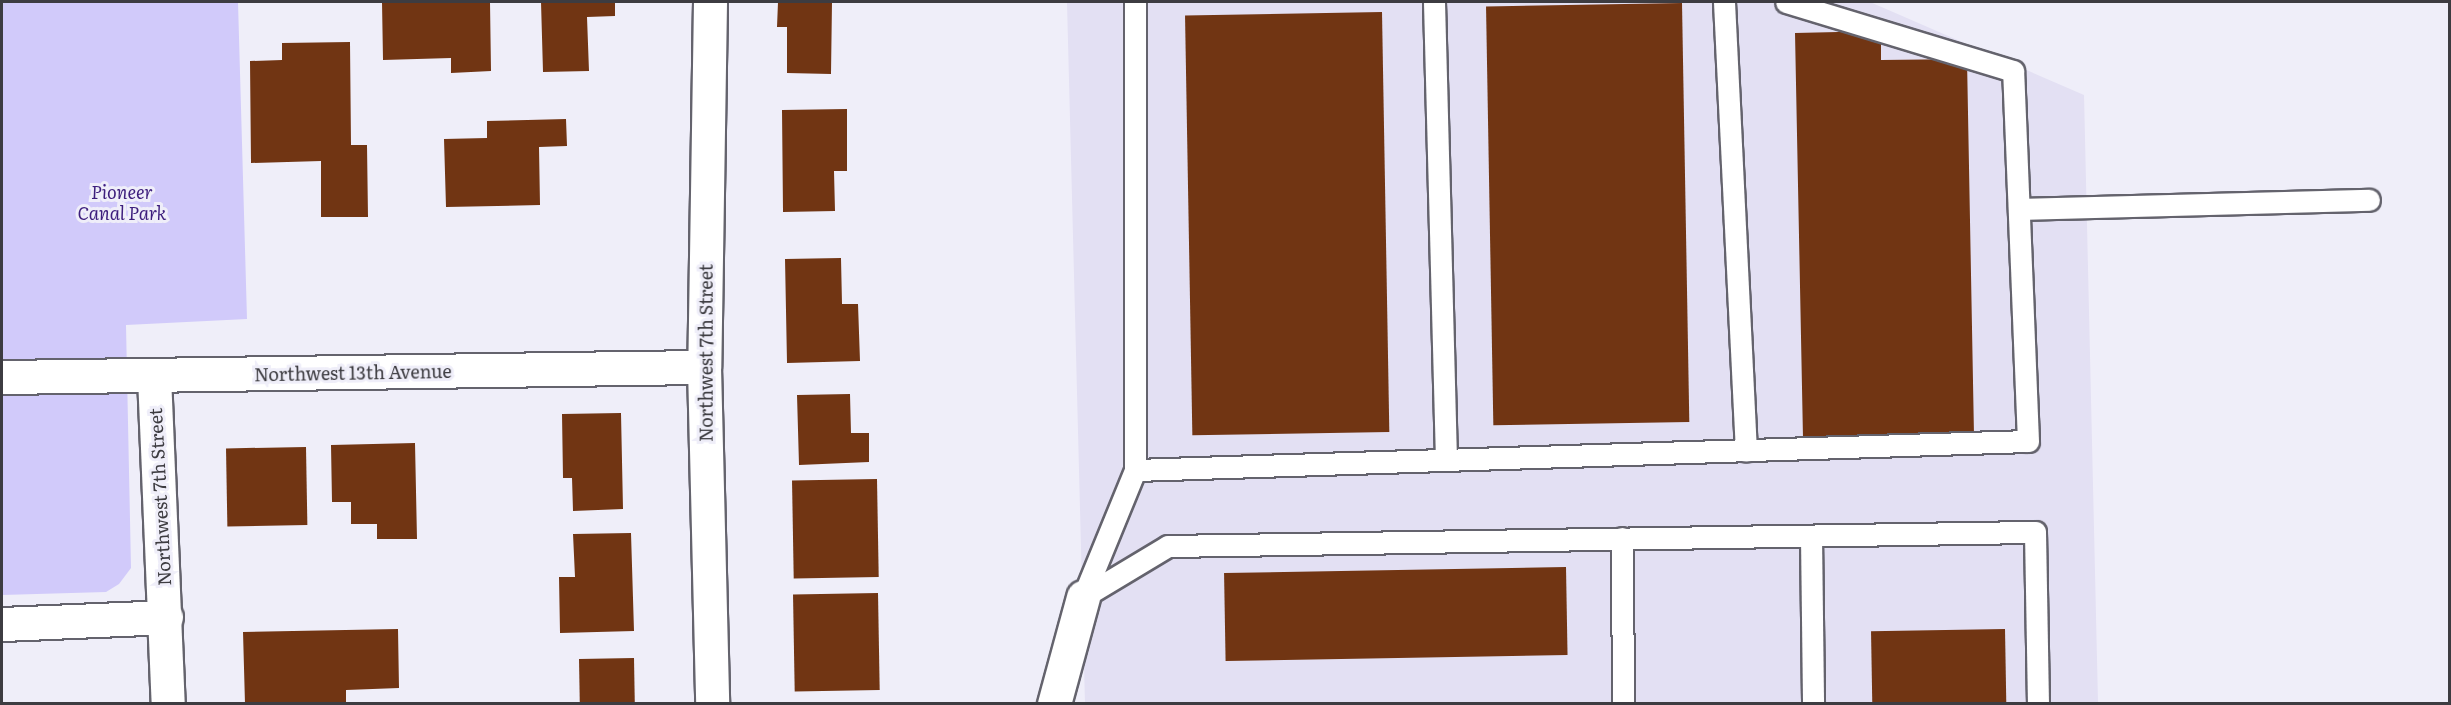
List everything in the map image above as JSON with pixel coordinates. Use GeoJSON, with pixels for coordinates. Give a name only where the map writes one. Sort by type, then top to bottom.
{"type":"FeatureCollection","features":[{"type":"Feature","properties":{"kind":"street","name":"Northwest 7th Street"},"geometry":{"type":"LineString","coordinates":[[710,2],[704,367],[712,704]]}},
{"type":"Feature","properties":{"kind":"street","name":"Northwest 13th Avenue"},"geometry":{"type":"LineString","coordinates":[[2,377],[704,367]]}},
{"type":"Feature","properties":{"kind":"street","name":"Northwest 7th Street"},"geometry":{"type":"LineString","coordinates":[[153,376],[166,617],[168,704]]}},
{"type":"Feature","properties":{"kind":"street"},"geometry":{"type":"LineString","coordinates":[[1054,704],[1083,597]]}},
{"type":"Feature","properties":{"kind":"street"},"geometry":{"type":"LineString","coordinates":[[2,624],[166,617]]}},
{"type":"Feature","properties":{"kind":"lane"},"geometry":{"type":"LineString","coordinates":[[1083,597],[1135,470],[1135,2]]}},
{"type":"Feature","properties":{"kind":"lane"},"geometry":{"type":"LineString","coordinates":[[1434,2],[1446,460]]}},
{"type":"Feature","properties":{"kind":"lane"},"geometry":{"type":"LineString","coordinates":[[1724,2],[1746,450]]}},
{"type":"Feature","properties":{"kind":"lane"},"geometry":{"type":"LineString","coordinates":[[1135,470],[2028,441],[2013,71],[1786,2]]}},
{"type":"Feature","properties":{"kind":"lane"},"geometry":{"type":"LineString","coordinates":[[2019,209],[2369,200]]}},
{"type":"Feature","properties":{"kind":"lane"},"geometry":{"type":"LineString","coordinates":[[1083,597],[1167,546],[2036,532],[2038,704]]}},
{"type":"Feature","properties":{"kind":"lane"},"geometry":{"type":"LineString","coordinates":[[1811,536],[1813,704]]}},
{"type":"Feature","properties":{"kind":"lane"},"geometry":{"type":"LineString","coordinates":[[1622,538],[1623,704]]}},
{"type":"Feature","properties":{"kind":"shaded area"},"geometry":{"type":"Polygon","coordinates":[[[1067,2],[1870,2],[2084,95],[2098,703],[1085,703],[1067,2]]]}},
{"type":"Feature","properties":{"kind":"green space","name":"Pioneer Canal Park"},"geometry":{"type":"Polygon","coordinates":[[[2,2],[238,2],[247,319],[126,325],[131,568],[119,584],[106,592],[2,595],[2,2]]]}},
{"type":"Feature","properties":{"kind":"building"},"geometry":{"type":"Polygon","coordinates":[[[382,2],[490,2],[491,71],[451,73],[451,58],[383,60],[382,2]]]}},
{"type":"Feature","properties":{"kind":"building"},"geometry":{"type":"Polygon","coordinates":[[[541,2],[615,2],[615,16],[587,17],[589,71],[543,72],[541,2]]]}},
{"type":"Feature","properties":{"kind":"building"},"geometry":{"type":"Polygon","coordinates":[[[778,2],[832,2],[831,74],[787,73],[787,27],[777,27],[778,2]]]}},
{"type":"Feature","properties":{"kind":"building"},"geometry":{"type":"Polygon","coordinates":[[[1682,3],[1689,422],[1493,425],[1486,6],[1682,3]]]}},
{"type":"Feature","properties":{"kind":"building"},"geometry":{"type":"Polygon","coordinates":[[[1382,12],[1389,432],[1192,435],[1185,15],[1382,12]]]}},
{"type":"Feature","properties":{"kind":"building"},"geometry":{"type":"Polygon","coordinates":[[[1881,31],[1881,60],[1967,59],[1974,435],[1803,438],[1795,33],[1881,31]]]}},
{"type":"Feature","properties":{"kind":"building"},"geometry":{"type":"Polygon","coordinates":[[[350,42],[351,145],[367,145],[368,217],[321,217],[321,161],[251,163],[250,61],[282,60],[282,43],[350,42]]]}},
{"type":"Feature","properties":{"kind":"building"},"geometry":{"type":"Polygon","coordinates":[[[847,109],[847,171],[834,171],[835,211],[783,212],[782,110],[847,109]]]}},
{"type":"Feature","properties":{"kind":"building"},"geometry":{"type":"Polygon","coordinates":[[[566,119],[567,146],[539,147],[540,205],[446,207],[444,139],[487,138],[487,121],[566,119]]]}},
{"type":"Feature","properties":{"kind":"building"},"geometry":{"type":"Polygon","coordinates":[[[841,258],[842,304],[858,304],[860,361],[787,363],[785,259],[841,258]]]}},
{"type":"Feature","properties":{"kind":"building"},"geometry":{"type":"Polygon","coordinates":[[[850,394],[851,433],[869,433],[869,462],[799,465],[797,395],[850,394]]]}},
{"type":"Feature","properties":{"kind":"building"},"geometry":{"type":"Polygon","coordinates":[[[621,413],[623,509],[573,511],[572,478],[563,478],[562,414],[621,413]]]}},
{"type":"Feature","properties":{"kind":"building"},"geometry":{"type":"Polygon","coordinates":[[[415,443],[417,539],[377,539],[377,524],[351,524],[351,502],[332,502],[331,445],[415,443]]]}},
{"type":"Feature","properties":{"kind":"building"},"geometry":{"type":"Polygon","coordinates":[[[306,447],[307,525],[227,526],[226,448],[306,447]]]}},
{"type":"Feature","properties":{"kind":"building"},"geometry":{"type":"Polygon","coordinates":[[[877,479],[879,577],[794,578],[792,480],[877,479]]]}},
{"type":"Feature","properties":{"kind":"building"},"geometry":{"type":"Polygon","coordinates":[[[631,533],[634,631],[560,633],[559,577],[575,577],[573,534],[631,533]]]}},
{"type":"Feature","properties":{"kind":"building"},"geometry":{"type":"Polygon","coordinates":[[[1566,567],[1568,655],[1226,661],[1224,573],[1566,567]]]}},
{"type":"Feature","properties":{"kind":"building"},"geometry":{"type":"Polygon","coordinates":[[[878,593],[880,690],[795,691],[793,594],[878,593]]]}},
{"type":"Feature","properties":{"kind":"building"},"geometry":{"type":"Polygon","coordinates":[[[398,629],[399,688],[346,690],[346,704],[245,704],[243,632],[398,629]]]}},
{"type":"Feature","properties":{"kind":"building"},"geometry":{"type":"Polygon","coordinates":[[[2005,629],[2006,704],[1872,704],[1871,631],[2005,629]]]}},
{"type":"Feature","properties":{"kind":"building"},"geometry":{"type":"Polygon","coordinates":[[[634,658],[635,704],[580,704],[579,659],[634,658]]]}}]}
